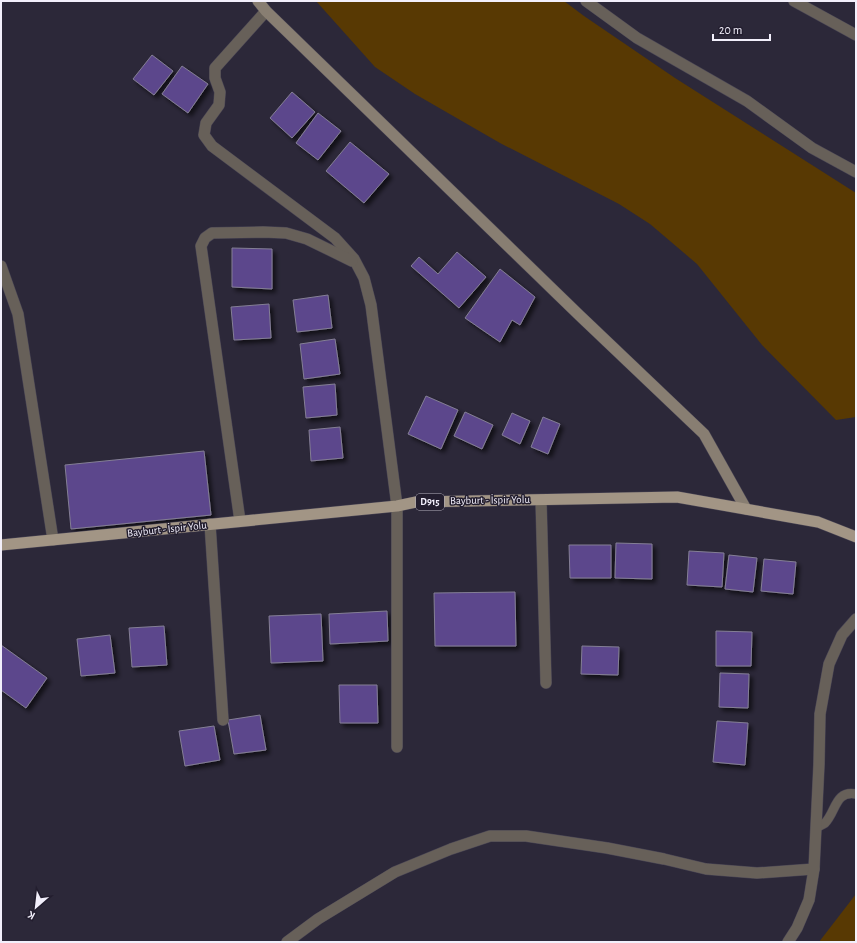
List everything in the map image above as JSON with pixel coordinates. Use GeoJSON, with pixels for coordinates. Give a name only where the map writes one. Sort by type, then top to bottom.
{"type":"FeatureCollection","features":[{"type":"Feature","properties":{"kind":"main road"},"geometry":{"type":"LineString","coordinates":[[258,1],[266,11],[584,320],[704,434],[746,509]]}},
{"type":"Feature","properties":{"kind":"main road","name":"Bayburt - İspir Yolu"},"geometry":{"type":"LineString","coordinates":[[1,545],[397,506],[416,502],[677,497],[818,522],[856,537]]}},
{"type":"Feature","properties":{"kind":"street"},"geometry":{"type":"LineString","coordinates":[[586,1],[637,38],[747,102],[812,148],[856,172]]}},
{"type":"Feature","properties":{"kind":"street"},"geometry":{"type":"LineString","coordinates":[[794,1],[856,35]]}},
{"type":"Feature","properties":{"kind":"street"},"geometry":{"type":"LineString","coordinates":[[266,11],[215,68],[215,78],[220,92],[219,105],[206,122],[204,135],[212,146],[335,238],[357,263],[364,278],[372,305],[397,506],[397,747]]}},
{"type":"Feature","properties":{"kind":"street"},"geometry":{"type":"LineString","coordinates":[[240,521],[202,246],[205,238],[212,233],[286,233],[307,239],[357,263]]}},
{"type":"Feature","properties":{"kind":"street"},"geometry":{"type":"LineString","coordinates":[[1,266],[18,314],[53,540]]}},
{"type":"Feature","properties":{"kind":"street"},"geometry":{"type":"LineString","coordinates":[[542,500],[546,683]]}},
{"type":"Feature","properties":{"kind":"street"},"geometry":{"type":"LineString","coordinates":[[210,524],[222,720]]}},
{"type":"Feature","properties":{"kind":"street"},"geometry":{"type":"LineString","coordinates":[[788,942],[797,928],[809,900],[814,869],[820,714],[829,664],[842,634],[856,618]]}},
{"type":"Feature","properties":{"kind":"street"},"geometry":{"type":"LineString","coordinates":[[287,942],[318,919],[395,872],[451,849],[490,836],[526,836],[592,846],[706,869],[757,873],[814,869]]}},
{"type":"Feature","properties":{"kind":"lane"},"geometry":{"type":"LineString","coordinates":[[816,828],[824,825],[829,819],[837,802],[841,798],[846,794],[856,794]]}},
{"type":"Feature","properties":{"kind":"shaded area"},"geometry":{"type":"Polygon","coordinates":[[[316,1],[564,1],[675,78],[856,193],[856,417],[836,420],[762,345],[697,264],[650,224],[619,204],[500,143],[415,94],[375,67],[316,1]]]}},
{"type":"Feature","properties":{"kind":"shaded area"},"geometry":{"type":"Polygon","coordinates":[[[856,894],[856,942],[819,942],[856,894]]]}},
{"type":"Feature","properties":{"kind":"building"},"geometry":{"type":"Polygon","coordinates":[[[152,55],[173,71],[154,95],[133,79],[152,55]]]}},
{"type":"Feature","properties":{"kind":"building"},"geometry":{"type":"Polygon","coordinates":[[[182,66],[208,84],[188,113],[162,94],[182,66]]]}},
{"type":"Feature","properties":{"kind":"building"},"geometry":{"type":"Polygon","coordinates":[[[292,92],[315,112],[292,138],[270,118],[292,92]]]}},
{"type":"Feature","properties":{"kind":"building"},"geometry":{"type":"Polygon","coordinates":[[[318,113],[341,131],[318,160],[296,143],[318,113]]]}},
{"type":"Feature","properties":{"kind":"building"},"geometry":{"type":"Polygon","coordinates":[[[350,142],[389,174],[364,203],[326,171],[350,142]]]}},
{"type":"Feature","properties":{"kind":"building"},"geometry":{"type":"Polygon","coordinates":[[[232,248],[272,249],[272,289],[232,287],[232,248]]]}},
{"type":"Feature","properties":{"kind":"building"},"geometry":{"type":"Polygon","coordinates":[[[457,252],[486,277],[459,308],[411,266],[419,257],[438,274],[457,252]]]}},
{"type":"Feature","properties":{"kind":"building"},"geometry":{"type":"Polygon","coordinates":[[[500,269],[535,297],[520,325],[512,320],[500,342],[465,318],[500,269]]]}},
{"type":"Feature","properties":{"kind":"building"},"geometry":{"type":"Polygon","coordinates":[[[328,295],[332,328],[297,332],[293,300],[328,295]]]}},
{"type":"Feature","properties":{"kind":"building"},"geometry":{"type":"Polygon","coordinates":[[[269,304],[271,338],[234,340],[231,307],[269,304]]]}},
{"type":"Feature","properties":{"kind":"building"},"geometry":{"type":"Polygon","coordinates":[[[335,339],[340,374],[304,379],[300,344],[335,339]]]}},
{"type":"Feature","properties":{"kind":"building"},"geometry":{"type":"Polygon","coordinates":[[[335,384],[337,415],[306,418],[303,387],[335,384]]]}},
{"type":"Feature","properties":{"kind":"building"},"geometry":{"type":"Polygon","coordinates":[[[426,396],[458,410],[441,449],[408,434],[426,396]]]}},
{"type":"Feature","properties":{"kind":"building"},"geometry":{"type":"Polygon","coordinates":[[[465,412],[493,425],[482,449],[454,436],[465,412]]]}},
{"type":"Feature","properties":{"kind":"building"},"geometry":{"type":"Polygon","coordinates":[[[512,413],[530,421],[520,444],[502,435],[512,413]]]}},
{"type":"Feature","properties":{"kind":"building"},"geometry":{"type":"Polygon","coordinates":[[[543,417],[560,424],[548,454],[531,447],[543,417]]]}},
{"type":"Feature","properties":{"kind":"building"},"geometry":{"type":"Polygon","coordinates":[[[340,427],[343,458],[311,461],[309,430],[340,427]]]}},
{"type":"Feature","properties":{"kind":"building"},"geometry":{"type":"Polygon","coordinates":[[[204,451],[211,515],[71,529],[65,465],[204,451]]]}},
{"type":"Feature","properties":{"kind":"building"},"geometry":{"type":"Polygon","coordinates":[[[616,543],[652,544],[652,579],[615,578],[616,543]]]}},
{"type":"Feature","properties":{"kind":"building"},"geometry":{"type":"Polygon","coordinates":[[[569,545],[611,545],[611,578],[570,578],[569,545]]]}},
{"type":"Feature","properties":{"kind":"building"},"geometry":{"type":"Polygon","coordinates":[[[689,551],[724,553],[722,587],[687,585],[689,551]]]}},
{"type":"Feature","properties":{"kind":"building"},"geometry":{"type":"Polygon","coordinates":[[[729,555],[757,558],[753,592],[725,589],[729,555]]]}},
{"type":"Feature","properties":{"kind":"building"},"geometry":{"type":"Polygon","coordinates":[[[764,559],[796,562],[793,594],[761,591],[764,559]]]}},
{"type":"Feature","properties":{"kind":"building"},"geometry":{"type":"Polygon","coordinates":[[[515,592],[516,646],[435,646],[434,593],[515,592]]]}},
{"type":"Feature","properties":{"kind":"building"},"geometry":{"type":"Polygon","coordinates":[[[387,611],[388,641],[330,644],[329,614],[387,611]]]}},
{"type":"Feature","properties":{"kind":"building"},"geometry":{"type":"Polygon","coordinates":[[[321,614],[323,661],[271,663],[269,616],[321,614]]]}},
{"type":"Feature","properties":{"kind":"building"},"geometry":{"type":"Polygon","coordinates":[[[164,626],[167,665],[132,667],[129,628],[164,626]]]}},
{"type":"Feature","properties":{"kind":"building"},"geometry":{"type":"Polygon","coordinates":[[[716,631],[752,632],[751,666],[716,666],[716,631]]]}},
{"type":"Feature","properties":{"kind":"building"},"geometry":{"type":"Polygon","coordinates":[[[110,635],[115,673],[81,676],[77,639],[110,635]]]}},
{"type":"Feature","properties":{"kind":"building"},"geometry":{"type":"Polygon","coordinates":[[[1,645],[47,678],[26,708],[1,690],[1,645]]]}},
{"type":"Feature","properties":{"kind":"building"},"geometry":{"type":"Polygon","coordinates":[[[582,646],[619,647],[618,675],[581,674],[582,646]]]}},
{"type":"Feature","properties":{"kind":"building"},"geometry":{"type":"Polygon","coordinates":[[[720,673],[749,674],[748,708],[719,707],[720,673]]]}},
{"type":"Feature","properties":{"kind":"building"},"geometry":{"type":"Polygon","coordinates":[[[339,685],[377,685],[378,723],[340,723],[339,685]]]}},
{"type":"Feature","properties":{"kind":"building"},"geometry":{"type":"Polygon","coordinates":[[[260,715],[266,750],[234,754],[228,720],[260,715]]]}},
{"type":"Feature","properties":{"kind":"building"},"geometry":{"type":"Polygon","coordinates":[[[717,721],[748,723],[745,765],[713,762],[717,721]]]}},
{"type":"Feature","properties":{"kind":"building"},"geometry":{"type":"Polygon","coordinates":[[[214,726],[220,760],[185,766],[179,731],[214,726]]]}}]}
